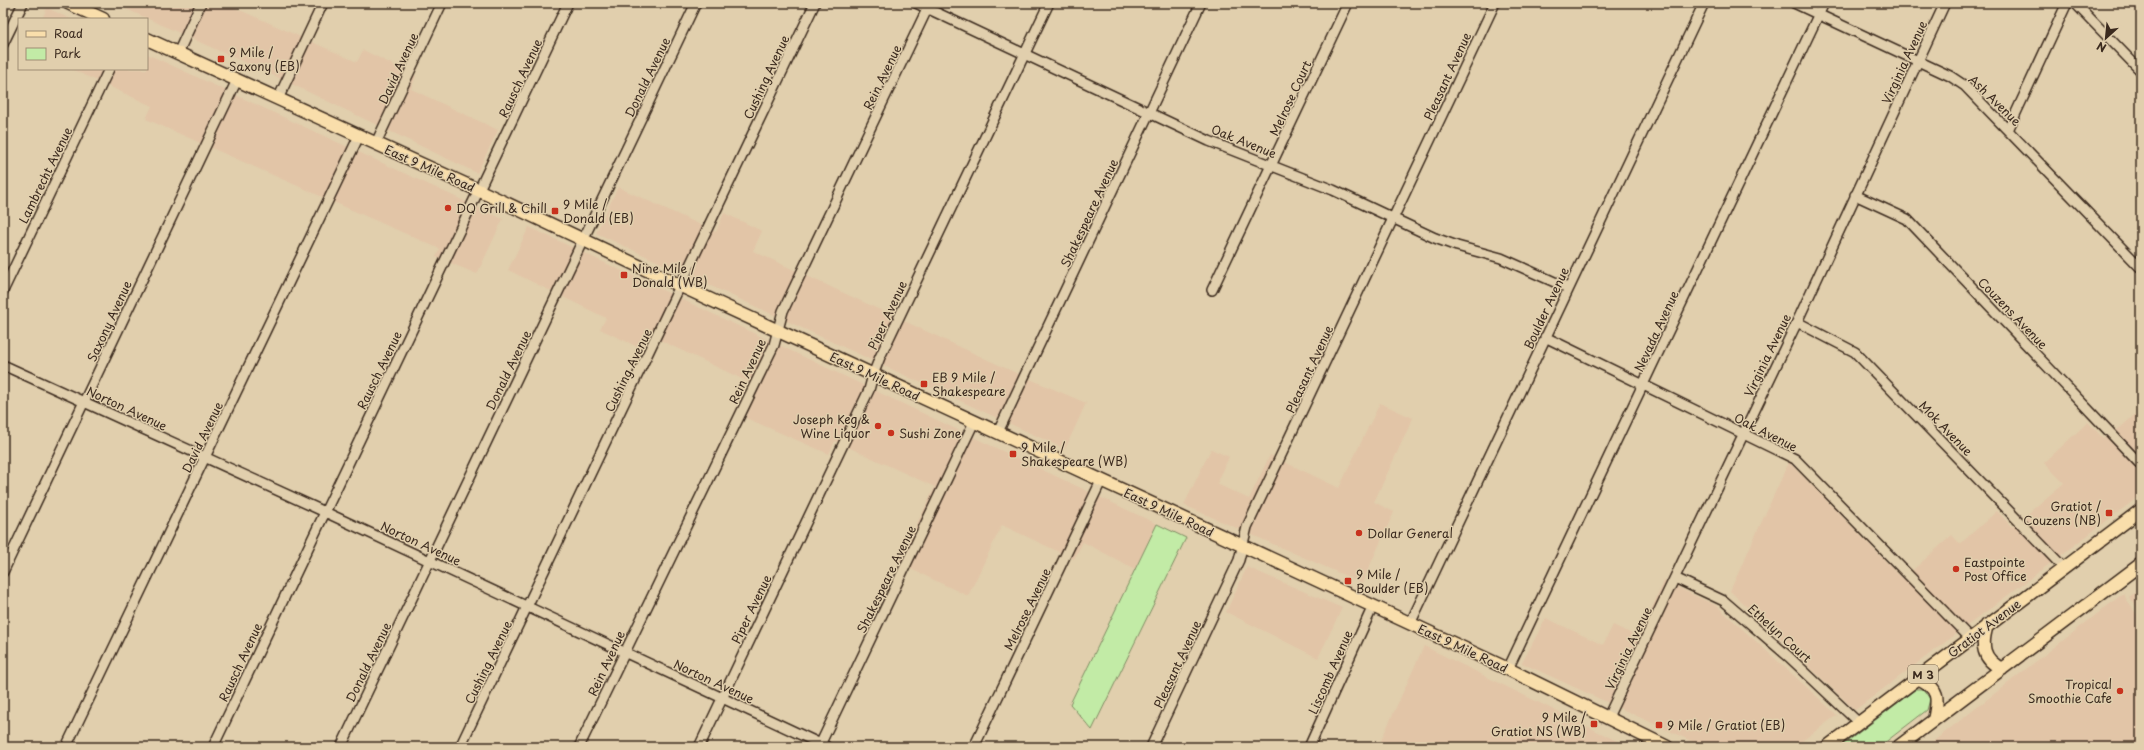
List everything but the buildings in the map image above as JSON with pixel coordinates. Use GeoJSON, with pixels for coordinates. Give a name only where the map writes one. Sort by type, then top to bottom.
{"type":"FeatureCollection","features":[{"type":"Feature","properties":{"kind":"main road"},"geometry":{"type":"LineString","coordinates":[[75,4],[101,18]]}},
{"type":"Feature","properties":{"kind":"main road","name":"East 9 Mile Road"},"geometry":{"type":"LineString","coordinates":[[148,39],[478,190],[681,286],[1373,606],[1508,669],[1667,747]]}},
{"type":"Feature","properties":{"kind":"main road","name":"Gratiot Avenue"},"geometry":{"type":"LineString","coordinates":[[1827,747],[1970,638],[2139,513]]}},
{"type":"Feature","properties":{"kind":"main road"},"geometry":{"type":"LineString","coordinates":[[1898,747],[2141,564]]}},
{"type":"Feature","properties":{"kind":"main road"},"geometry":{"type":"LineString","coordinates":[[1988,625],[1983,638],[1984,651],[1990,662],[2002,669]]}},
{"type":"Feature","properties":{"kind":"main road"},"geometry":{"type":"LineString","coordinates":[[1918,678],[1931,685],[1934,690],[1937,701],[1934,720]]}},
{"type":"Feature","properties":{"kind":"street"},"geometry":{"type":"LineString","coordinates":[[3,44],[23,3]]}},
{"type":"Feature","properties":{"kind":"street"},"geometry":{"type":"LineString","coordinates":[[178,53],[201,3]]}},
{"type":"Feature","properties":{"kind":"street"},"geometry":{"type":"LineString","coordinates":[[278,99],[323,3]]}},
{"type":"Feature","properties":{"kind":"street","name":"David Avenue"},"geometry":{"type":"LineString","coordinates":[[376,143],[442,3]]}},
{"type":"Feature","properties":{"kind":"street","name":"Rausch Avenue"},"geometry":{"type":"LineString","coordinates":[[213,747],[568,3]]}},
{"type":"Feature","properties":{"kind":"street","name":"Donald Avenue"},"geometry":{"type":"LineString","coordinates":[[341,747],[696,3]]}},
{"type":"Feature","properties":{"kind":"street","name":"Cushing Avenue"},"geometry":{"type":"LineString","coordinates":[[460,747],[815,3]]}},
{"type":"Feature","properties":{"kind":"street","name":"Oak Avenue"},"geometry":{"type":"LineString","coordinates":[[916,3],[929,6],[1025,54],[1209,141],[1272,165],[1393,217],[1442,241],[1501,258],[1568,288]]}},
{"type":"Feature","properties":{"kind":"street","name":"Piper Avenue"},"geometry":{"type":"LineString","coordinates":[[699,747],[869,390],[873,375],[1049,3]]}},
{"type":"Feature","properties":{"kind":"street","name":"Shakespeare Avenue"},"geometry":{"type":"LineString","coordinates":[[998,432],[1201,3]]}},
{"type":"Feature","properties":{"kind":"street","name":"Melrose Court"},"geometry":{"type":"LineString","coordinates":[[1212,290],[1348,3]]}},
{"type":"Feature","properties":{"kind":"street","name":"Pleasant Avenue"},"geometry":{"type":"LineString","coordinates":[[1151,747],[1239,560],[1244,546],[1247,528],[1495,3]]}},
{"type":"Feature","properties":{"kind":"street","name":"Boulder Avenue"},"geometry":{"type":"LineString","coordinates":[[1410,624],[1704,3]]}},
{"type":"Feature","properties":{"kind":"street","name":"Ash Avenue"},"geometry":{"type":"LineString","coordinates":[[1794,3],[1950,76],[1965,86],[2141,268]]}},
{"type":"Feature","properties":{"kind":"street","name":"Nevada Avenue"},"geometry":{"type":"LineString","coordinates":[[1508,669],[1824,3]]}},
{"type":"Feature","properties":{"kind":"street","name":"Virginia Avenue"},"geometry":{"type":"LineString","coordinates":[[1608,717],[1856,195],[1945,3]]}},
{"type":"Feature","properties":{"kind":"street"},"geometry":{"type":"LineString","coordinates":[[2008,130],[2067,3]]}},
{"type":"Feature","properties":{"kind":"street"},"geometry":{"type":"LineString","coordinates":[[2075,3],[2141,71]]}},
{"type":"Feature","properties":{"kind":"street","name":"Rein Avenue"},"geometry":{"type":"LineString","coordinates":[[579,747],[774,344],[782,311],[929,6]]}},
{"type":"Feature","properties":{"kind":"street","name":"Lambrecht Avenue"},"geometry":{"type":"LineString","coordinates":[[3,291],[109,70]]}},
{"type":"Feature","properties":{"kind":"street","name":"Saxony Avenue"},"geometry":{"type":"LineString","coordinates":[[3,572],[237,80]]}},
{"type":"Feature","properties":{"kind":"street","name":"David Avenue"},"geometry":{"type":"LineString","coordinates":[[66,747],[359,136]]}},
{"type":"Feature","properties":{"kind":"street","name":"Couzens Avenue"},"geometry":{"type":"LineString","coordinates":[[1856,195],[1907,219],[2141,465]]}},
{"type":"Feature","properties":{"kind":"street","name":"Mok Avenue"},"geometry":{"type":"LineString","coordinates":[[1796,322],[1855,352],[2064,568]]}},
{"type":"Feature","properties":{"kind":"street","name":"Oak Avenue"},"geometry":{"type":"LineString","coordinates":[[1545,337],[1795,459],[1970,638]]}},
{"type":"Feature","properties":{"kind":"street","name":"Norton Avenue"},"geometry":{"type":"LineString","coordinates":[[3,364],[325,512],[822,746]]}},
{"type":"Feature","properties":{"kind":"street","name":"Shakespeare Avenue"},"geometry":{"type":"LineString","coordinates":[[822,746],[974,422]]}},
{"type":"Feature","properties":{"kind":"street","name":"Melrose Avenue"},"geometry":{"type":"LineString","coordinates":[[974,747],[1101,481]]}},
{"type":"Feature","properties":{"kind":"street","name":"Ethelyn Court"},"geometry":{"type":"LineString","coordinates":[[1675,578],[1724,601],[1789,657],[1859,723]]}},
{"type":"Feature","properties":{"kind":"street","name":"Liscomb Avenue"},"geometry":{"type":"LineString","coordinates":[[1309,747],[1373,606]]}},
{"type":"Feature","properties":{"kind":"shaded area"},"geometry":{"type":"Polygon","coordinates":[[[113,3],[224,3],[357,62],[363,50],[416,76],[411,89],[498,130],[477,173],[277,77],[113,3]]]}},
{"type":"Feature","properties":{"kind":"shaded area"},"geometry":{"type":"Polygon","coordinates":[[[47,8],[69,18],[42,18],[47,8]]]}},
{"type":"Feature","properties":{"kind":"shaded area"},"geometry":{"type":"Polygon","coordinates":[[[148,54],[503,219],[477,274],[436,257],[440,249],[146,119],[152,106],[73,70],[148,70],[148,54]]]}},
{"type":"Feature","properties":{"kind":"shaded area"},"geometry":{"type":"Polygon","coordinates":[[[618,187],[716,232],[724,213],[762,231],[753,251],[1016,373],[1086,403],[1065,449],[596,233],[618,187]]]}},
{"type":"Feature","properties":{"kind":"shaded area"},"geometry":{"type":"Polygon","coordinates":[[[529,227],[1157,524],[1135,569],[1083,542],[1074,559],[1002,525],[968,596],[898,563],[935,487],[835,441],[829,454],[746,418],[759,387],[649,335],[642,349],[600,329],[606,318],[508,270],[529,227]]]}},
{"type":"Feature","properties":{"kind":"shaded area"},"geometry":{"type":"Polygon","coordinates":[[[1380,403],[1413,418],[1374,502],[1394,512],[1362,583],[1184,505],[1211,449],[1229,457],[1217,484],[1249,499],[1270,455],[1339,488],[1380,403]]]}},
{"type":"Feature","properties":{"kind":"shaded area"},"geometry":{"type":"Polygon","coordinates":[[[2141,409],[2141,495],[1855,710],[1730,591],[1789,462],[1903,579],[1952,535],[1960,544],[1997,511],[2012,527],[2064,483],[2044,463],[2088,422],[2103,438],[2120,428],[2141,409]]]}},
{"type":"Feature","properties":{"kind":"shaded area"},"geometry":{"type":"Polygon","coordinates":[[[1247,567],[1342,608],[1318,658],[1226,612],[1247,567]]]}},
{"type":"Feature","properties":{"kind":"shaded area"},"geometry":{"type":"Polygon","coordinates":[[[1664,581],[1717,606],[1837,715],[1794,747],[1704,747],[1522,663],[1546,618],[1603,645],[1613,625],[1639,637],[1664,581]]]}},
{"type":"Feature","properties":{"kind":"shaded area"},"geometry":{"type":"Polygon","coordinates":[[[2141,588],[2141,613],[2129,597],[2141,588]]]}},
{"type":"Feature","properties":{"kind":"shaded area"},"geometry":{"type":"Polygon","coordinates":[[[2124,593],[2127,601],[2141,620],[2141,747],[1926,747],[2124,593]]]}},
{"type":"Feature","properties":{"kind":"shaded area"},"geometry":{"type":"Polygon","coordinates":[[[1424,646],[1629,747],[1378,747],[1424,646]]]}},
{"type":"Feature","properties":{"kind":"green space"},"geometry":{"type":"Polygon","coordinates":[[[1157,524],[1186,538],[1092,730],[1070,704],[1157,524]]]}},
{"type":"Feature","properties":{"kind":"green space"},"geometry":{"type":"Polygon","coordinates":[[[1916,689],[1923,689],[1930,699],[1927,710],[1879,747],[1840,747],[1916,689]]]}},
{"type":"Feature","properties":{"kind":"place","name":"9 Mile / Saxony (EB)"},"geometry":{"type":"Point","coordinates":[221,59]}},
{"type":"Feature","properties":{"kind":"place","name":"DQ Grill & Chill"},"geometry":{"type":"Point","coordinates":[448,208]}},
{"type":"Feature","properties":{"kind":"place","name":"9 Mile / Donald (EB)"},"geometry":{"type":"Point","coordinates":[555,211]}},
{"type":"Feature","properties":{"kind":"place","name":"Nine Mile / Donald (WB)"},"geometry":{"type":"Point","coordinates":[624,275]}},
{"type":"Feature","properties":{"kind":"place","name":"EB 9 Mile / Shakespeare"},"geometry":{"type":"Point","coordinates":[924,384]}},
{"type":"Feature","properties":{"kind":"place","name":"Joseph Keg & Wine Liquor"},"geometry":{"type":"Point","coordinates":[878,426]}},
{"type":"Feature","properties":{"kind":"place","name":"Sushi Zone"},"geometry":{"type":"Point","coordinates":[891,433]}},
{"type":"Feature","properties":{"kind":"place","name":"9 Mile / Shakespeare (WB)"},"geometry":{"type":"Point","coordinates":[1013,454]}},
{"type":"Feature","properties":{"kind":"place","name":"Gratiot / Couzens (NB)"},"geometry":{"type":"Point","coordinates":[2109,513]}},
{"type":"Feature","properties":{"kind":"place","name":"Dollar General"},"geometry":{"type":"Point","coordinates":[1359,533]}},
{"type":"Feature","properties":{"kind":"place","name":"Eastpointe Post Office"},"geometry":{"type":"Point","coordinates":[1956,569]}},
{"type":"Feature","properties":{"kind":"place","name":"9 Mile / Boulder (EB)"},"geometry":{"type":"Point","coordinates":[1348,581]}},
{"type":"Feature","properties":{"kind":"place","name":"Tropical Smoothie Cafe"},"geometry":{"type":"Point","coordinates":[2120,691]}},
{"type":"Feature","properties":{"kind":"place","name":"9 Mile / Gratiot NS (WB)"},"geometry":{"type":"Point","coordinates":[1594,724]}},
{"type":"Feature","properties":{"kind":"place","name":"9 Mile / Gratiot (EB)"},"geometry":{"type":"Point","coordinates":[1659,725]}}]}
